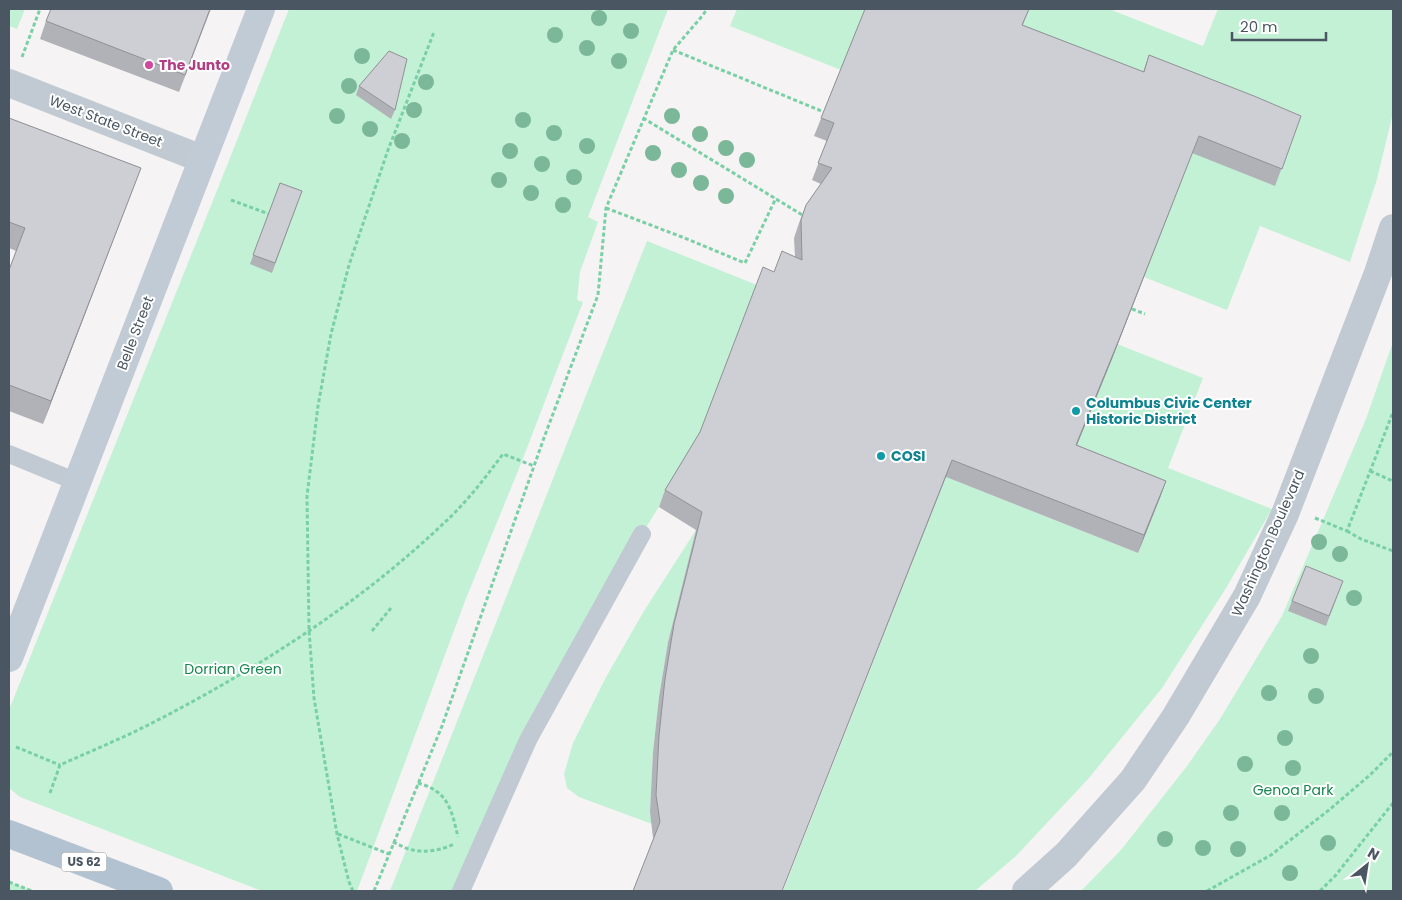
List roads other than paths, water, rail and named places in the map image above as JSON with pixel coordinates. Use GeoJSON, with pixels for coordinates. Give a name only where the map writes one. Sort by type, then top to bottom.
{"type":"FeatureCollection","features":[{"type":"Feature","properties":{"kind":"main road","name":"US 62"},"geometry":{"type":"LineString","coordinates":[[9,834],[160,891]]}},
{"type":"Feature","properties":{"kind":"street","name":"Belle Street"},"geometry":{"type":"LineString","coordinates":[[9,658],[262,9]]}},
{"type":"Feature","properties":{"kind":"street","name":"West State Street"},"geometry":{"type":"LineString","coordinates":[[9,84],[202,159]]}},
{"type":"Feature","properties":{"kind":"street","name":"Washington Boulevard"},"geometry":{"type":"LineString","coordinates":[[1026,891],[1066,855],[1133,780],[1176,716],[1247,596],[1288,505],[1378,273],[1393,228]]}},
{"type":"Feature","properties":{"kind":"lane"},"geometry":{"type":"LineString","coordinates":[[9,454],[77,482]]}},
{"type":"Feature","properties":{"kind":"lane"},"geometry":{"type":"LineString","coordinates":[[462,891],[528,740],[642,534]]}},
{"type":"Feature","properties":{"kind":"place","name":"The Junto"},"geometry":{"type":"Point","coordinates":[149,65]}},
{"type":"Feature","properties":{"kind":"place","name":"Columbus Civic Center Historic District"},"geometry":{"type":"Point","coordinates":[1076,411]}},
{"type":"Feature","properties":{"kind":"place","name":"COSI"},"geometry":{"type":"Point","coordinates":[881,456]}},
{"type":"Feature","properties":{"kind":"park label","name":"Dorrian Green"},"geometry":{"type":"Point","coordinates":[233,669]}},
{"type":"Feature","properties":{"kind":"park label","name":"Genoa Park"},"geometry":{"type":"Point","coordinates":[1293,790]}}]}
